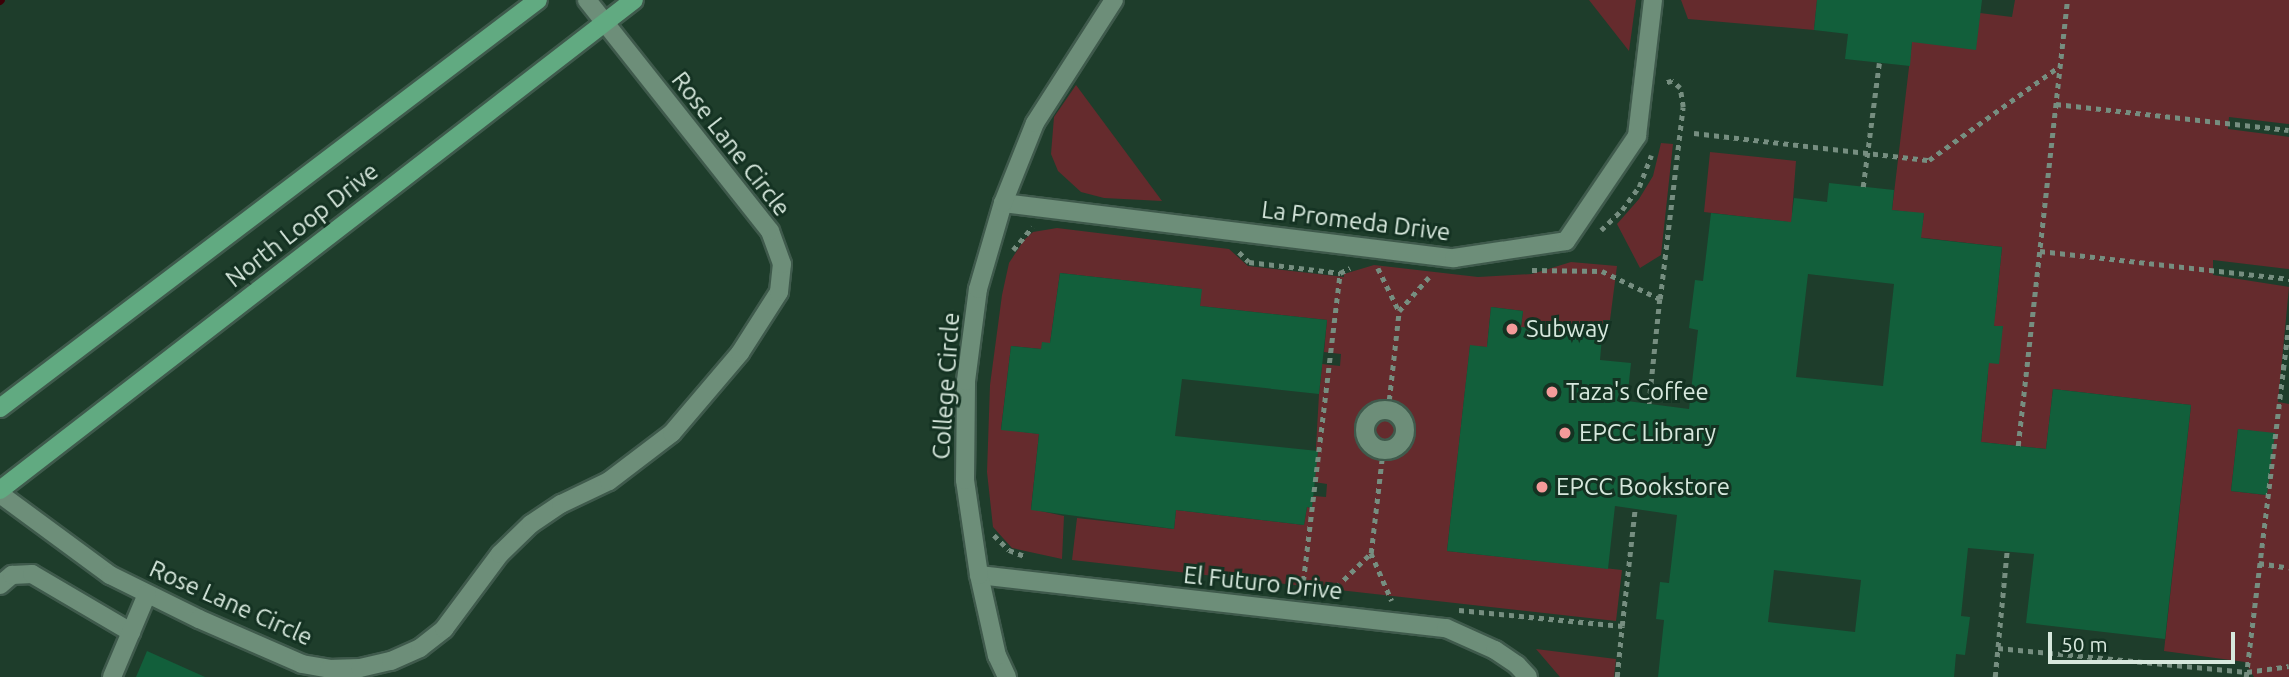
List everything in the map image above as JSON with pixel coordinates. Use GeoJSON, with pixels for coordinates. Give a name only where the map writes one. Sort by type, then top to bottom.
{"type":"FeatureCollection","features":[{"type":"Feature","properties":{"kind":"main road","name":"North Loop Drive"},"geometry":{"type":"LineString","coordinates":[[0,408],[538,0]]}},
{"type":"Feature","properties":{"kind":"main road","name":"North Loop Drive"},"geometry":{"type":"LineString","coordinates":[[0,492],[634,0]]}},
{"type":"Feature","properties":{"kind":"street","name":"Rose Lane Circle"},"geometry":{"type":"LineString","coordinates":[[0,492],[110,575],[302,664],[329,669],[360,668],[391,661],[420,648],[444,629],[500,554],[531,524],[639,461],[672,433],[726,371],[767,315],[779,292],[782,278],[779,250],[771,231],[587,0]]}},
{"type":"Feature","properties":{"kind":"street","name":"College Circle"},"geometry":{"type":"LineString","coordinates":[[1007,677],[998,656],[979,575],[965,480],[966,380],[978,289],[1003,202],[1035,123],[1114,0]]}},
{"type":"Feature","properties":{"kind":"street","name":"La Promeda Drive"},"geometry":{"type":"LineString","coordinates":[[1003,202],[1454,258],[1566,241],[1637,136],[1653,0]]}},
{"type":"Feature","properties":{"kind":"street"},"geometry":{"type":"LineString","coordinates":[[1388,410],[1403,421],[1405,434],[1398,446],[1383,450],[1369,442],[1366,427],[1373,415],[1388,410]]}},
{"type":"Feature","properties":{"kind":"street"},"geometry":{"type":"LineString","coordinates":[[0,585],[12,575],[32,573],[131,632]]}},
{"type":"Feature","properties":{"kind":"street","name":"El Futuro Drive"},"geometry":{"type":"LineString","coordinates":[[979,575],[1446,628],[1495,650],[1517,665],[1528,677]]}},
{"type":"Feature","properties":{"kind":"street"},"geometry":{"type":"LineString","coordinates":[[112,677],[147,594]]}},
{"type":"Feature","properties":{"kind":"path"},"geometry":{"type":"LineString","coordinates":[[2018,446],[2067,0]]}},
{"type":"Feature","properties":{"kind":"path"},"geometry":{"type":"LineString","coordinates":[[1863,187],[1879,63]]}},
{"type":"Feature","properties":{"kind":"path"},"geometry":{"type":"LineString","coordinates":[[1694,133],[1929,160],[2060,66]]}},
{"type":"Feature","properties":{"kind":"path"},"geometry":{"type":"LineString","coordinates":[[1649,405],[1683,107],[1680,88],[1672,81],[1663,82],[1662,94]]}},
{"type":"Feature","properties":{"kind":"path"},"geometry":{"type":"LineString","coordinates":[[2056,104],[2289,130]]}},
{"type":"Feature","properties":{"kind":"path"},"geometry":{"type":"LineString","coordinates":[[1592,239],[1622,210],[1639,187],[1652,152]]}},
{"type":"Feature","properties":{"kind":"path"},"geometry":{"type":"LineString","coordinates":[[1010,254],[1031,228],[1044,226]]}},
{"type":"Feature","properties":{"kind":"path"},"geometry":{"type":"LineString","coordinates":[[1231,245],[1249,262],[1340,273],[1352,267]]}},
{"type":"Feature","properties":{"kind":"path"},"geometry":{"type":"LineString","coordinates":[[2040,251],[2289,279]]}},
{"type":"Feature","properties":{"kind":"path"},"geometry":{"type":"LineString","coordinates":[[1387,262],[1374,261],[1399,311],[1388,410]]}},
{"type":"Feature","properties":{"kind":"path"},"geometry":{"type":"LineString","coordinates":[[1532,270],[1544,263]]}},
{"type":"Feature","properties":{"kind":"path"},"geometry":{"type":"LineString","coordinates":[[1399,311],[1437,268]]}},
{"type":"Feature","properties":{"kind":"path"},"geometry":{"type":"LineString","coordinates":[[1518,270],[1602,271],[1660,299]]}},
{"type":"Feature","properties":{"kind":"path"},"geometry":{"type":"LineString","coordinates":[[1302,592],[1340,273]]}},
{"type":"Feature","properties":{"kind":"path"},"geometry":{"type":"LineString","coordinates":[[2247,675],[2281,367],[2289,322]]}},
{"type":"Feature","properties":{"kind":"path"},"geometry":{"type":"LineString","coordinates":[[2281,367],[2289,368]]}},
{"type":"Feature","properties":{"kind":"path"},"geometry":{"type":"LineString","coordinates":[[1383,450],[1371,553],[1392,601]]}},
{"type":"Feature","properties":{"kind":"path"},"geometry":{"type":"LineString","coordinates":[[1617,677],[1635,509]]}},
{"type":"Feature","properties":{"kind":"path"},"geometry":{"type":"LineString","coordinates":[[989,529],[1009,550],[1040,559]]}},
{"type":"Feature","properties":{"kind":"path"},"geometry":{"type":"LineString","coordinates":[[1995,677],[2007,551]]}},
{"type":"Feature","properties":{"kind":"path"},"geometry":{"type":"LineString","coordinates":[[1329,595],[1371,553]]}},
{"type":"Feature","properties":{"kind":"path"},"geometry":{"type":"LineString","coordinates":[[2259,563],[2289,568]]}},
{"type":"Feature","properties":{"kind":"path"},"geometry":{"type":"LineString","coordinates":[[1289,590],[1341,596]]}},
{"type":"Feature","properties":{"kind":"path"},"geometry":{"type":"LineString","coordinates":[[1380,600],[1404,602]]}},
{"type":"Feature","properties":{"kind":"path"},"geometry":{"type":"LineString","coordinates":[[1451,608],[1622,626]]}},
{"type":"Feature","properties":{"kind":"path"},"geometry":{"type":"LineString","coordinates":[[1998,648],[2247,675],[2289,666]]}},
{"type":"Feature","properties":{"kind":"shaded area"},"geometry":{"type":"Polygon","coordinates":[[[1589,0],[1636,0],[1629,51],[1589,0]]]}},
{"type":"Feature","properties":{"kind":"shaded area"},"geometry":{"type":"Polygon","coordinates":[[[1681,0],[1817,0],[1814,30],[1688,19],[1681,0]]]}},
{"type":"Feature","properties":{"kind":"shaded area"},"geometry":{"type":"Polygon","coordinates":[[[2015,0],[2289,0],[2289,124],[2229,117],[2228,129],[2289,137],[2289,269],[2213,260],[2213,275],[2289,287],[2278,402],[2289,404],[2289,677],[2254,677],[2245,662],[2164,651],[2191,405],[2053,389],[2046,449],[1981,442],[1988,374],[1984,373],[2003,327],[1989,325],[1995,315],[2002,247],[1899,235],[1900,225],[1922,227],[1924,214],[1892,210],[1912,42],[1980,13],[2012,17],[2015,0]],[[2238,429],[2231,491],[2266,495],[2274,434],[2238,429]]]}},
{"type":"Feature","properties":{"kind":"shaded area"},"geometry":{"type":"Polygon","coordinates":[[[1076,85],[1162,201],[1104,198],[1081,192],[1058,171],[1051,154],[1054,117],[1076,85]]]}},
{"type":"Feature","properties":{"kind":"shaded area"},"geometry":{"type":"Polygon","coordinates":[[[1661,143],[1673,144],[1661,255],[1640,268],[1617,224],[1639,199],[1653,176],[1661,143]]]}},
{"type":"Feature","properties":{"kind":"shaded area"},"geometry":{"type":"Polygon","coordinates":[[[1710,152],[1796,161],[1792,213],[1814,215],[1813,225],[1704,212],[1710,152]]]}},
{"type":"Feature","properties":{"kind":"shaded area"},"geometry":{"type":"Polygon","coordinates":[[[1057,228],[1229,249],[1248,266],[1344,277],[1344,274],[1374,265],[1478,277],[1532,274],[1571,262],[1617,266],[1610,320],[1603,320],[1602,337],[1521,327],[1523,311],[1491,307],[1487,347],[1470,346],[1447,551],[1622,570],[1616,621],[1072,560],[1077,518],[1174,529],[1176,510],[1304,525],[1307,507],[1311,508],[1313,496],[1326,497],[1327,484],[1314,482],[1322,364],[1340,366],[1341,354],[1324,352],[1327,320],[1200,306],[1201,289],[1060,273],[1050,343],[1041,349],[1011,346],[1001,429],[1039,434],[1031,509],[1064,516],[1062,559],[1012,548],[993,527],[987,472],[990,385],[1002,295],[1009,263],[1024,240],[1033,232],[1057,228]]]}},
{"type":"Feature","properties":{"kind":"shaded area"},"geometry":{"type":"Polygon","coordinates":[[[1536,649],[1616,659],[1614,677],[1560,677],[1536,649]]]}},
{"type":"Feature","properties":{"kind":"building"},"geometry":{"type":"Polygon","coordinates":[[[1817,0],[1982,0],[1976,50],[1912,42],[1910,66],[1845,59],[1848,34],[1814,30],[1817,0]]]}},
{"type":"Feature","properties":{"kind":"building"},"geometry":{"type":"Polygon","coordinates":[[[1829,183],[1894,190],[1892,210],[1924,213],[1921,238],[2002,247],[1994,326],[2003,326],[1999,364],[1989,363],[1981,442],[2046,449],[2053,389],[2191,405],[2165,639],[2026,623],[2034,554],[1968,548],[1961,616],[1970,617],[1965,655],[1956,654],[1954,677],[1658,677],[1664,620],[1656,619],[1660,582],[1669,583],[1677,515],[1615,506],[1608,569],[1447,551],[1470,345],[1487,347],[1491,307],[1523,311],[1521,327],[1602,337],[1600,360],[1631,363],[1627,401],[1689,409],[1698,330],[1689,328],[1695,280],[1703,281],[1711,213],[1791,222],[1794,198],[1827,202],[1829,183]],[[1808,274],[1796,377],[1883,386],[1894,284],[1808,274]],[[1774,570],[1768,622],[1855,632],[1861,580],[1774,570]]]}},
{"type":"Feature","properties":{"kind":"building"},"geometry":{"type":"Polygon","coordinates":[[[1060,273],[1202,289],[1200,306],[1327,320],[1319,394],[1182,379],[1175,436],[1318,451],[1312,508],[1307,507],[1304,525],[1176,510],[1174,529],[1031,510],[1039,434],[1001,430],[1011,346],[1041,349],[1042,342],[1050,343],[1060,273]]]}},
{"type":"Feature","properties":{"kind":"building"},"geometry":{"type":"Polygon","coordinates":[[[2238,429],[2275,433],[2267,495],[2231,491],[2238,429]]]}},
{"type":"Feature","properties":{"kind":"building"},"geometry":{"type":"Polygon","coordinates":[[[147,651],[205,677],[136,677],[147,651]]]}},
{"type":"Feature","properties":{"kind":"place","name":"Subway"},"geometry":{"type":"Point","coordinates":[1512,329]}},
{"type":"Feature","properties":{"kind":"place","name":"Taza's Coffee"},"geometry":{"type":"Point","coordinates":[1552,392]}},
{"type":"Feature","properties":{"kind":"place","name":"EPCC Library"},"geometry":{"type":"Point","coordinates":[1565,433]}},
{"type":"Feature","properties":{"kind":"place","name":"EPCC Bookstore"},"geometry":{"type":"Point","coordinates":[1542,487]}}]}
